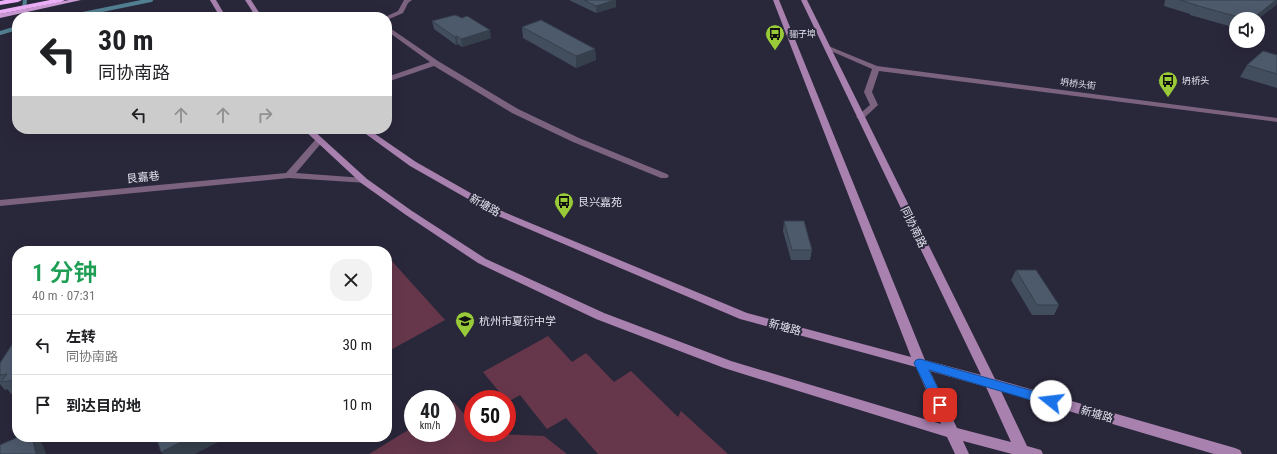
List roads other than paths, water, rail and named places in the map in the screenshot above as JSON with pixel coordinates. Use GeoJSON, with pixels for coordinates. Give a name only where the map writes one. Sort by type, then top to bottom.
{"type":"FeatureCollection","features":[{"type":"Feature","properties":{"kind":"highway"},"geometry":{"type":"LineString","coordinates":[[0,3],[19,0]]}},
{"type":"Feature","properties":{"kind":"highway"},"geometry":{"type":"LineString","coordinates":[[0,12],[61,0]]}},
{"type":"Feature","properties":{"kind":"main road"},"geometry":{"type":"LineString","coordinates":[[18,12],[78,0]]}},
{"type":"Feature","properties":{"kind":"main road"},"geometry":{"type":"LineString","coordinates":[[213,0],[220,12]]}},
{"type":"Feature","properties":{"kind":"main road"},"geometry":{"type":"LineString","coordinates":[[248,0],[256,12]]}},
{"type":"Feature","properties":{"kind":"main road"},"geometry":{"type":"LineString","coordinates":[[776,0],[920,363],[962,454]]}},
{"type":"Feature","properties":{"kind":"main road","name":"同协南路"},"geometry":{"type":"LineString","coordinates":[[804,0],[991,383],[1023,452]]}},
{"type":"Feature","properties":{"kind":"main road"},"geometry":{"type":"LineString","coordinates":[[0,16],[12,13]]}},
{"type":"Feature","properties":{"kind":"main road"},"geometry":{"type":"LineString","coordinates":[[312,134],[364,181],[408,213],[482,261],[600,316],[728,365],[953,433],[1023,452],[1036,454]]}},
{"type":"Feature","properties":{"kind":"main road","name":"新塘路"},"geometry":{"type":"LineString","coordinates":[[370,134],[413,164],[501,214],[744,316],[920,363],[1235,454]]}},
{"type":"Feature","properties":{"kind":"street"},"geometry":{"type":"LineString","coordinates":[[392,16],[401,12],[405,2],[409,0]]}},
{"type":"Feature","properties":{"kind":"street"},"geometry":{"type":"LineString","coordinates":[[392,32],[432,61],[515,111],[576,140],[664,176]]}},
{"type":"Feature","properties":{"kind":"street","name":"坍桥头街"},"geometry":{"type":"LineString","coordinates":[[826,46],[876,68],[1277,120]]}},
{"type":"Feature","properties":{"kind":"street"},"geometry":{"type":"LineString","coordinates":[[392,71],[432,61]]}},
{"type":"Feature","properties":{"kind":"street"},"geometry":{"type":"LineString","coordinates":[[392,78],[432,61]]}},
{"type":"Feature","properties":{"kind":"street"},"geometry":{"type":"LineString","coordinates":[[860,117],[874,105],[868,92],[876,68]]}},
{"type":"Feature","properties":{"kind":"street"},"geometry":{"type":"LineString","coordinates":[[289,175],[319,141]]}},
{"type":"Feature","properties":{"kind":"street","name":"艮嘉巷"},"geometry":{"type":"LineString","coordinates":[[0,203],[289,175],[364,181]]}},
{"type":"Feature","properties":{"kind":"waterway"},"geometry":{"type":"LineString","coordinates":[[24,12],[25,0]]}},
{"type":"Feature","properties":{"kind":"waterway"},"geometry":{"type":"LineString","coordinates":[[92,12],[151,0]]}},
{"type":"Feature","properties":{"kind":"waterway"},"geometry":{"type":"LineString","coordinates":[[0,33],[12,29]]}},
{"type":"Feature","properties":{"kind":"place","name":"骊子埠"},"geometry":{"type":"Point","coordinates":[775,51]}},
{"type":"Feature","properties":{"kind":"place","name":"坍桥头"},"geometry":{"type":"Point","coordinates":[1168,98]}},
{"type":"Feature","properties":{"kind":"place","name":"艮兴嘉苑"},"geometry":{"type":"Point","coordinates":[564,219]}},
{"type":"Feature","properties":{"kind":"place","name":"杭州市夏衍中学"},"geometry":{"type":"Point","coordinates":[465,338]}}]}
